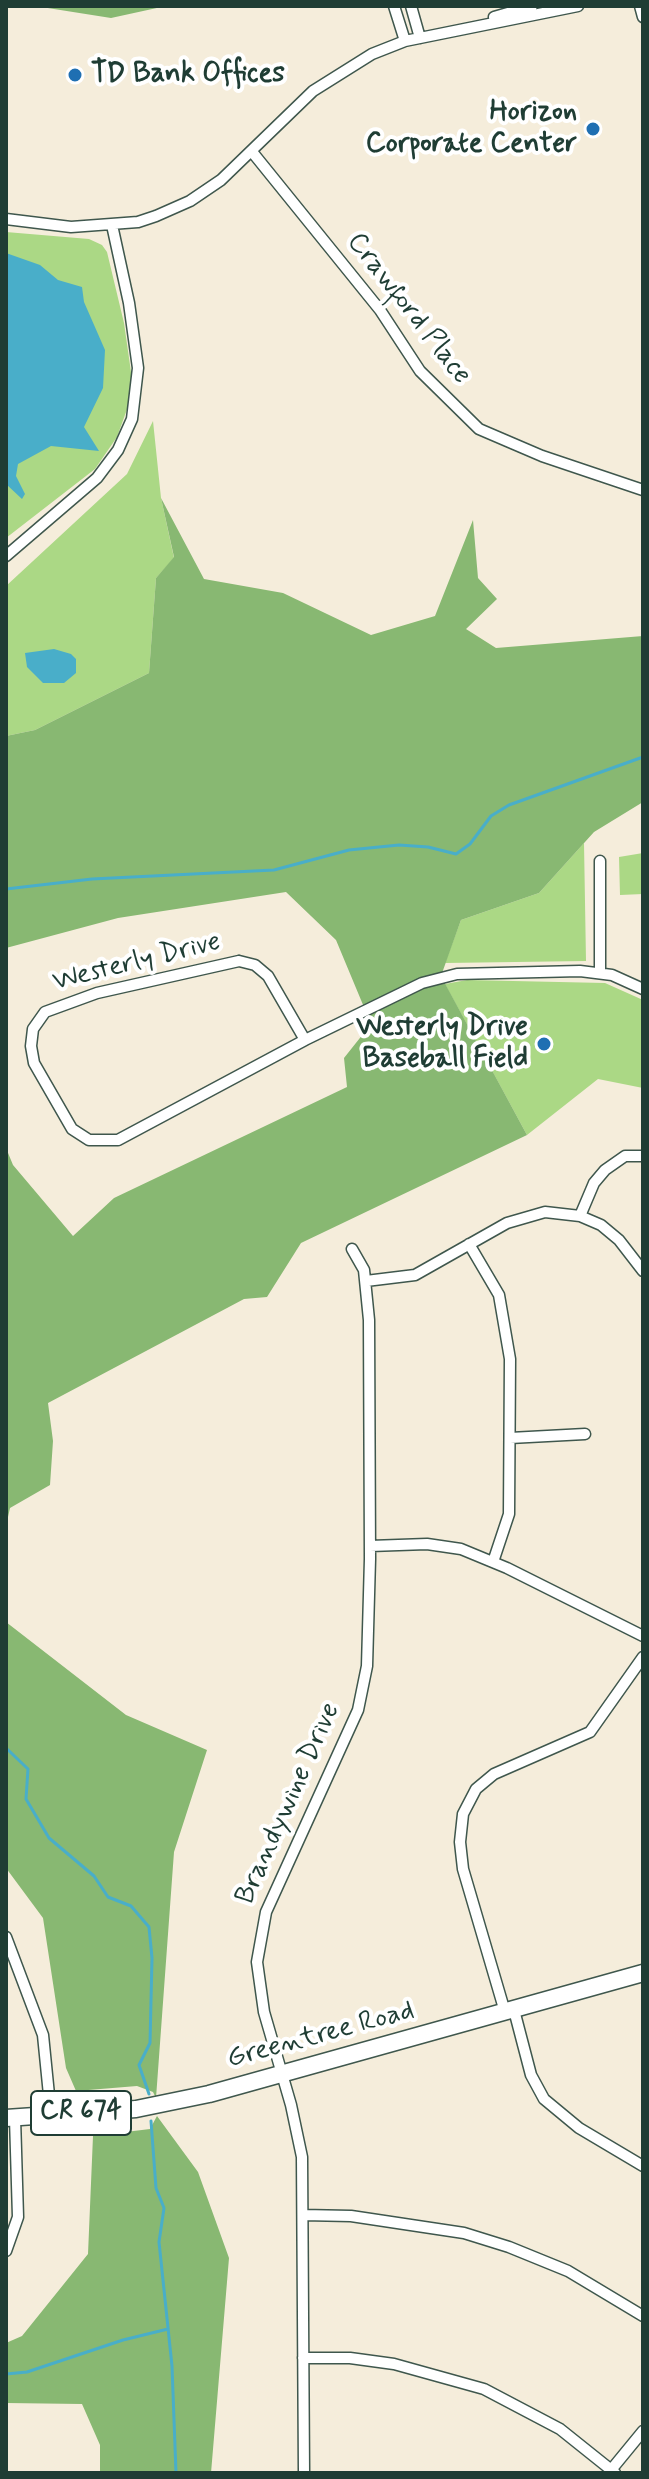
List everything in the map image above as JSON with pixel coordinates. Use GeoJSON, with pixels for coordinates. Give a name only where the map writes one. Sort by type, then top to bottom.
{"type":"FeatureCollection","features":[{"type":"Feature","properties":{"kind":"main road","name":"Greentree Road"},"geometry":{"type":"LineString","coordinates":[[10,2118],[155,2105],[282,2074],[643,1973]]}},
{"type":"Feature","properties":{"kind":"street"},"geometry":{"type":"LineString","coordinates":[[394,6],[405,41]]}},
{"type":"Feature","properties":{"kind":"street"},"geometry":{"type":"LineString","coordinates":[[411,6],[420,38]]}},
{"type":"Feature","properties":{"kind":"street"},"geometry":{"type":"LineString","coordinates":[[442,33],[532,6]]}},
{"type":"Feature","properties":{"kind":"street"},"geometry":{"type":"LineString","coordinates":[[6,219],[71,227],[138,222],[190,201],[253,153],[272,129],[327,80],[372,54],[405,41],[578,6]]}},
{"type":"Feature","properties":{"kind":"street"},"geometry":{"type":"LineString","coordinates":[[640,6],[643,17]]}},
{"type":"Feature","properties":{"kind":"street","name":"Crawford Place"},"geometry":{"type":"LineString","coordinates":[[253,153],[380,310],[425,378],[479,429],[542,456],[643,490]]}},
{"type":"Feature","properties":{"kind":"street"},"geometry":{"type":"LineString","coordinates":[[6,556],[97,478],[118,450],[132,419],[138,368],[129,303],[112,225]]}},
{"type":"Feature","properties":{"kind":"street"},"geometry":{"type":"LineString","coordinates":[[600,861],[600,973]]}},
{"type":"Feature","properties":{"kind":"street","name":"Westerly Drive"},"geometry":{"type":"LineString","coordinates":[[305,1040],[268,976],[255,965],[239,961],[55,1006],[35,1025],[31,1046],[43,1082],[72,1129],[89,1140],[109,1142],[422,983],[440,978],[511,971],[600,973],[628,980],[643,989]]}},
{"type":"Feature","properties":{"kind":"street"},"geometry":{"type":"LineString","coordinates":[[580,1216],[594,1183],[605,1170],[625,1156],[643,1156]]}},
{"type":"Feature","properties":{"kind":"street"},"geometry":{"type":"LineString","coordinates":[[366,1281],[415,1275],[519,1218],[545,1212],[580,1216],[610,1232],[643,1271]]}},
{"type":"Feature","properties":{"kind":"street"},"geometry":{"type":"LineString","coordinates":[[469,1244],[499,1295],[510,1359],[509,1514],[493,1562]]}},
{"type":"Feature","properties":{"kind":"street","name":"Brandywine Drive"},"geometry":{"type":"LineString","coordinates":[[304,2473],[301,2144],[259,1987],[260,1936],[272,1899],[362,1696],[369,1635],[370,1546],[366,1281],[361,1261],[352,1249]]}},
{"type":"Feature","properties":{"kind":"street"},"geometry":{"type":"LineString","coordinates":[[510,1438],[585,1434]]}},
{"type":"Feature","properties":{"kind":"street"},"geometry":{"type":"LineString","coordinates":[[370,1546],[449,1546],[493,1562],[643,1636]]}},
{"type":"Feature","properties":{"kind":"street"},"geometry":{"type":"LineString","coordinates":[[643,1657],[590,1732],[494,1774],[476,1789],[463,1814],[460,1842],[463,1869],[509,2011],[531,2075],[544,2099],[579,2128],[643,2166]]}},
{"type":"Feature","properties":{"kind":"street"},"geometry":{"type":"LineString","coordinates":[[6,1937],[9,1953],[33,2001],[47,2063],[51,2115]]}},
{"type":"Feature","properties":{"kind":"street"},"geometry":{"type":"LineString","coordinates":[[6,2251],[18,2217],[10,2118]]}},
{"type":"Feature","properties":{"kind":"street"},"geometry":{"type":"LineString","coordinates":[[303,2215],[365,2217],[464,2233],[568,2271],[643,2316]]}},
{"type":"Feature","properties":{"kind":"street"},"geometry":{"type":"LineString","coordinates":[[303,2358],[350,2358],[394,2364],[484,2389],[560,2429],[613,2471],[643,2431]]}},
{"type":"Feature","properties":{"kind":"green space"},"geometry":{"type":"Polygon","coordinates":[[[35,6],[166,6],[111,18],[35,6]]]}},
{"type":"Feature","properties":{"kind":"green space"},"geometry":{"type":"Polygon","coordinates":[[[6,232],[89,239],[102,245],[107,252],[124,323],[132,379],[130,401],[117,437],[95,469],[6,538],[6,232]]]}},
{"type":"Feature","properties":{"kind":"green space"},"geometry":{"type":"Polygon","coordinates":[[[153,421],[161,498],[174,558],[156,578],[149,673],[35,730],[6,736],[6,586],[127,474],[153,421]]]}},
{"type":"Feature","properties":{"kind":"green space"},"geometry":{"type":"Polygon","coordinates":[[[161,498],[204,579],[283,593],[371,635],[435,616],[473,520],[478,578],[497,599],[466,629],[496,648],[643,636],[643,802],[594,832],[539,893],[461,920],[441,976],[527,1135],[301,1243],[267,1297],[244,1299],[48,1403],[53,1441],[50,1485],[10,1508],[6,1526],[6,1148],[13,1165],[73,1236],[114,1198],[347,1087],[344,1058],[371,1024],[336,940],[286,892],[118,918],[6,948],[6,736],[35,730],[149,673],[156,578],[174,557],[161,498]]]}},
{"type":"Feature","properties":{"kind":"green space"},"geometry":{"type":"Polygon","coordinates":[[[584,843],[586,961],[445,963],[461,920],[539,893],[584,843]]]}},
{"type":"Feature","properties":{"kind":"green space"},"geometry":{"type":"Polygon","coordinates":[[[643,853],[643,894],[620,895],[619,857],[643,853]]]}},
{"type":"Feature","properties":{"kind":"green space"},"geometry":{"type":"Polygon","coordinates":[[[467,980],[605,983],[643,1000],[643,1088],[598,1079],[527,1135],[445,984],[467,980]]]}},
{"type":"Feature","properties":{"kind":"green space"},"geometry":{"type":"Polygon","coordinates":[[[6,1622],[126,1715],[207,1750],[174,1852],[156,2098],[153,2092],[137,2086],[76,2091],[66,2068],[43,1918],[6,1868],[6,1622]]]}},
{"type":"Feature","properties":{"kind":"green space"},"geometry":{"type":"Polygon","coordinates":[[[157,2116],[198,2172],[229,2258],[211,2473],[100,2473],[100,2445],[82,2404],[6,2403],[6,2343],[22,2336],[88,2254],[93,2136],[150,2129],[157,2116]]]}},
{"type":"Feature","properties":{"kind":"water"},"geometry":{"type":"Polygon","coordinates":[[[6,253],[40,265],[58,280],[82,287],[84,302],[105,350],[103,388],[84,427],[99,451],[51,446],[18,464],[16,476],[25,494],[22,499],[6,484],[6,253]]]}},
{"type":"Feature","properties":{"kind":"water"},"geometry":{"type":"Polygon","coordinates":[[[54,649],[71,654],[76,659],[76,673],[64,683],[43,683],[27,667],[25,653],[54,649]]]}},
{"type":"Feature","properties":{"kind":"waterway"},"geometry":{"type":"LineString","coordinates":[[6,889],[92,879],[274,870],[349,850],[399,845],[428,847],[456,854],[470,844],[491,816],[509,805],[643,757]]}},
{"type":"Feature","properties":{"kind":"waterway"},"geometry":{"type":"LineString","coordinates":[[6,1748],[28,1769],[26,1799],[49,1838],[94,1876],[108,1897],[131,1906],[149,1927],[152,1958],[150,2043],[139,2065],[149,2094]]}},
{"type":"Feature","properties":{"kind":"waterway"},"geometry":{"type":"LineString","coordinates":[[151,2121],[156,2188],[164,2208],[159,2242],[172,2366],[176,2473]]}},
{"type":"Feature","properties":{"kind":"waterway"},"geometry":{"type":"LineString","coordinates":[[6,2374],[27,2372],[123,2340],[168,2329]]}},
{"type":"Feature","properties":{"kind":"place","name":"TD Bank Offices"},"geometry":{"type":"Point","coordinates":[75,75]}},
{"type":"Feature","properties":{"kind":"place","name":"Horizon Corporate Center"},"geometry":{"type":"Point","coordinates":[593,129]}},
{"type":"Feature","properties":{"kind":"place","name":"Westerly Drive Baseball Field"},"geometry":{"type":"Point","coordinates":[544,1044]}}]}
